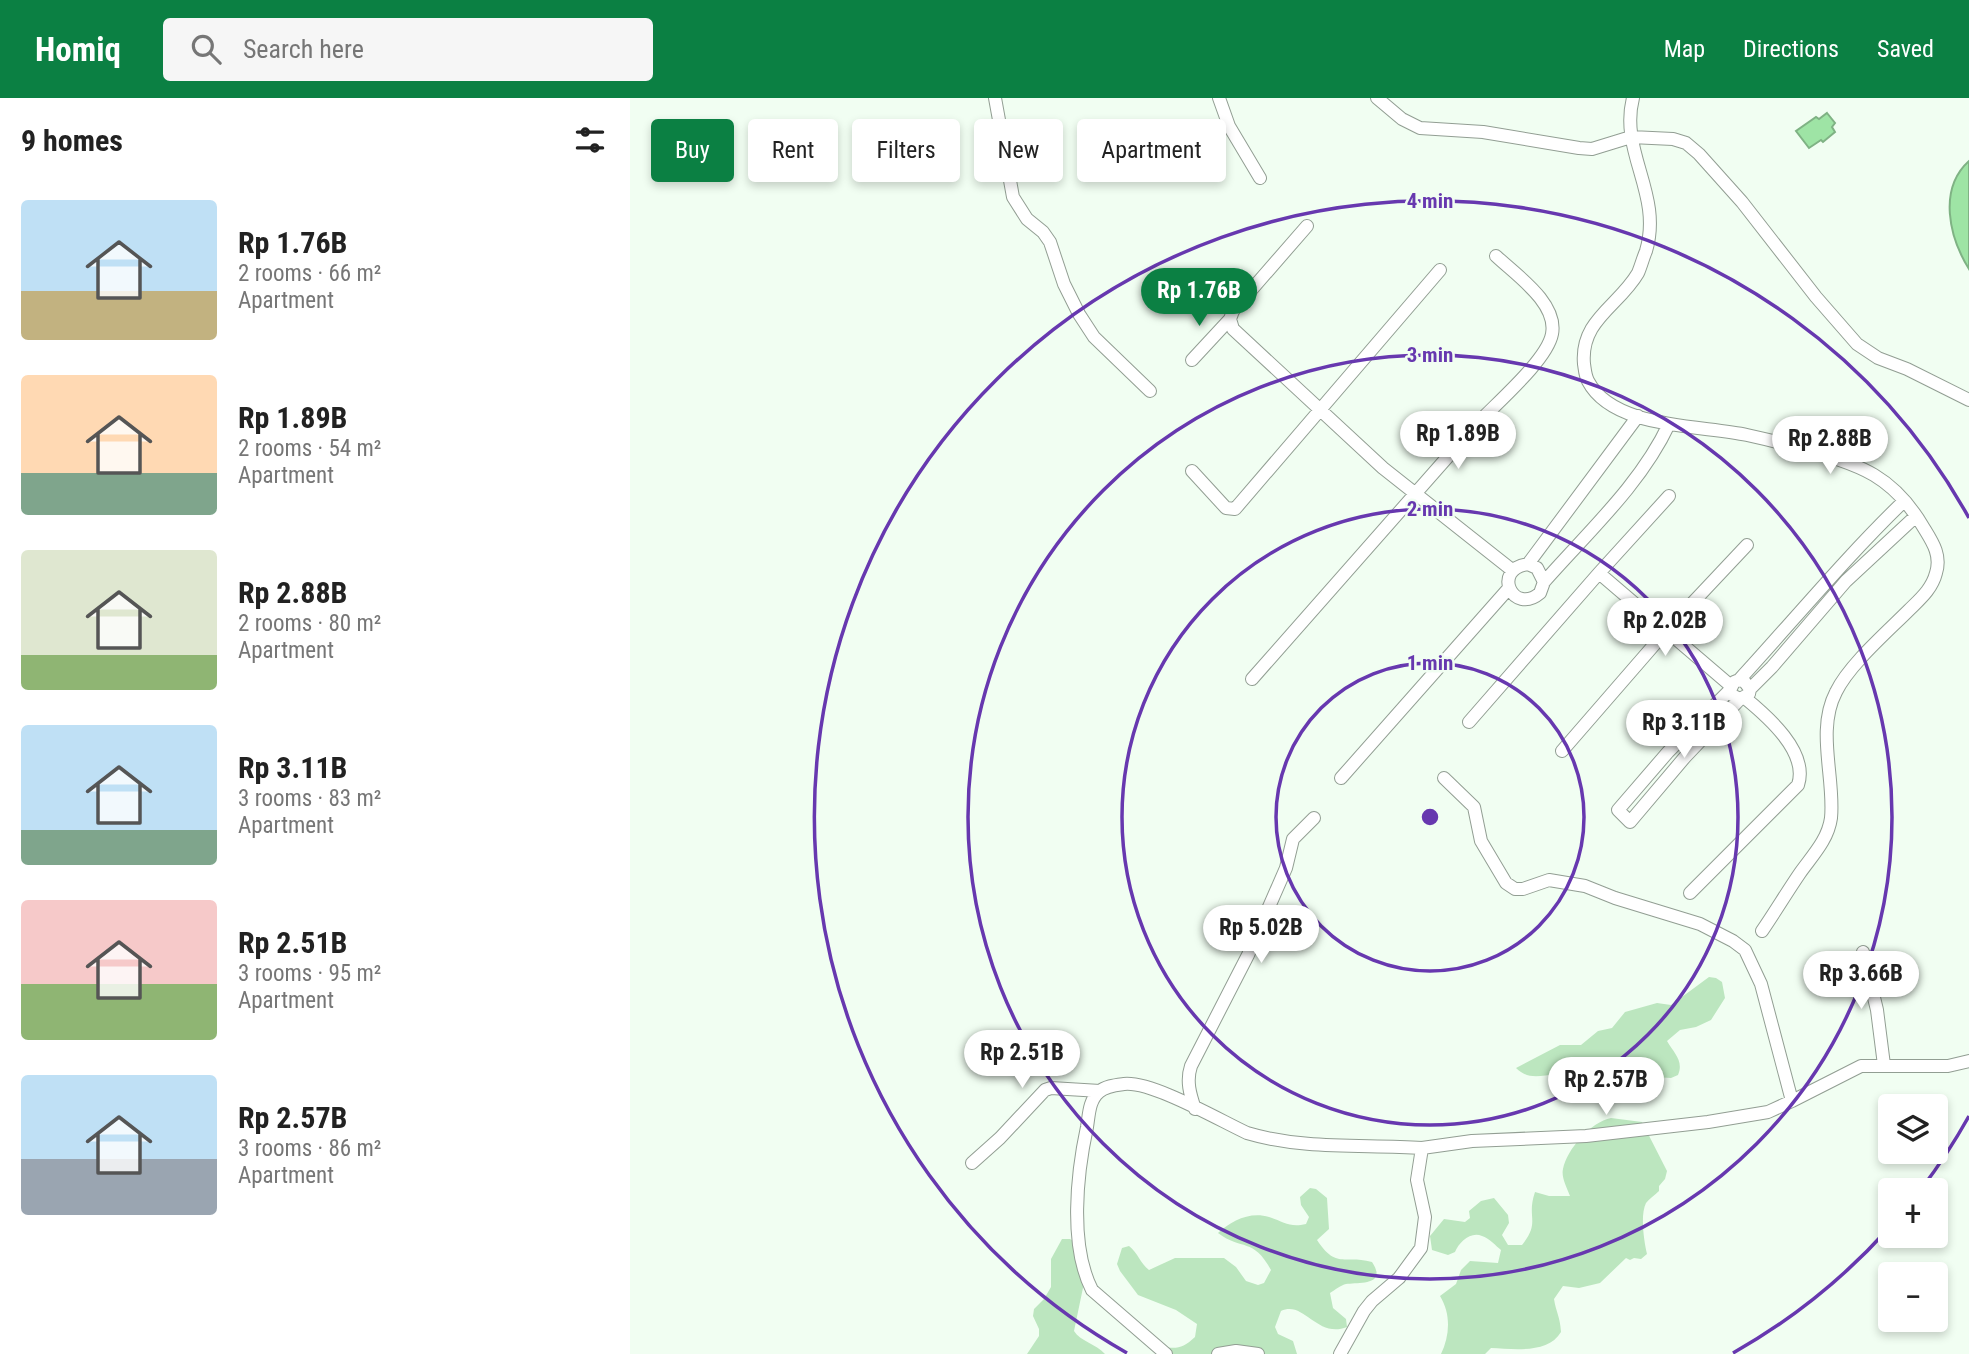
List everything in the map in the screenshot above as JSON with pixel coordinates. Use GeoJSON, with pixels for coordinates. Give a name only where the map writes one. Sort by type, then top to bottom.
{"type":"FeatureCollection","features":[{"type":"Feature","properties":{"kind":"street"},"geometry":{"type":"LineString","coordinates":[[995,98],[1013,197],[1019,209],[1049,242],[1064,284],[1094,337],[1150,391]]}},
{"type":"Feature","properties":{"kind":"street"},"geometry":{"type":"LineString","coordinates":[[1219,98],[1229,126],[1260,178]]}},
{"type":"Feature","properties":{"kind":"street"},"geometry":{"type":"LineString","coordinates":[[1377,98],[1402,119],[1420,128],[1483,132],[1592,149],[1631,136],[1672,139],[1692,148],[1742,201],[1857,344],[1878,358],[1919,374],[1969,400]]}},
{"type":"Feature","properties":{"kind":"street"},"geometry":{"type":"LineString","coordinates":[[1633,98],[1631,136],[1649,202],[1651,232],[1637,273],[1592,326],[1583,351],[1585,376],[1589,384],[1613,406],[1638,416],[1669,424],[1745,435],[1822,455],[1873,474],[1893,488],[1904,500],[1936,548],[1936,573],[1928,591],[1852,669],[1835,692],[1828,720],[1831,819],[1824,841],[1762,931]]}},
{"type":"Feature","properties":{"kind":"street"},"geometry":{"type":"LineString","coordinates":[[1192,360],[1230,320],[1233,311],[1307,226]]}},
{"type":"Feature","properties":{"kind":"street"},"geometry":{"type":"LineString","coordinates":[[1252,679],[1477,425],[1527,373],[1547,346],[1552,335],[1553,319],[1544,302],[1496,256]]}},
{"type":"Feature","properties":{"kind":"street"},"geometry":{"type":"LineString","coordinates":[[1192,471],[1226,508],[1235,509],[1440,270]]}},
{"type":"Feature","properties":{"kind":"street"},"geometry":{"type":"LineString","coordinates":[[1230,320],[1233,329],[1382,468],[1513,570]]}},
{"type":"Feature","properties":{"kind":"street"},"geometry":{"type":"LineString","coordinates":[[1528,564],[1638,416]]}},
{"type":"Feature","properties":{"kind":"street"},"geometry":{"type":"LineString","coordinates":[[1544,582],[1541,572],[1528,564],[1513,570],[1508,579],[1509,588],[1517,598],[1529,600],[1540,593],[1544,582],[1635,479],[1659,446],[1669,424]]}},
{"type":"Feature","properties":{"kind":"street"},"geometry":{"type":"LineString","coordinates":[[1469,722],[1669,496]]}},
{"type":"Feature","properties":{"kind":"street"},"geometry":{"type":"LineString","coordinates":[[1904,500],[1864,540],[1786,629],[1618,810],[1630,822],[1671,772],[1798,638],[1846,581],[1916,516]]}},
{"type":"Feature","properties":{"kind":"street"},"geometry":{"type":"LineString","coordinates":[[1864,540],[1878,552]]}},
{"type":"Feature","properties":{"kind":"street"},"geometry":{"type":"LineString","coordinates":[[1562,751],[1747,545]]}},
{"type":"Feature","properties":{"kind":"street"},"geometry":{"type":"LineString","coordinates":[[1599,573],[1733,685]]}},
{"type":"Feature","properties":{"kind":"street"},"geometry":{"type":"LineString","coordinates":[[1341,778],[1509,588]]}},
{"type":"Feature","properties":{"kind":"street"},"geometry":{"type":"LineString","coordinates":[[1816,593],[1827,603]]}},
{"type":"Feature","properties":{"kind":"street"},"geometry":{"type":"LineString","coordinates":[[1786,629],[1798,638]]}},
{"type":"Feature","properties":{"kind":"street"},"geometry":{"type":"LineString","coordinates":[[1690,893],[1798,785],[1800,777],[1800,767],[1782,730],[1745,695],[1744,681],[1733,685]]}},
{"type":"Feature","properties":{"kind":"street"},"geometry":{"type":"LineString","coordinates":[[1689,732],[1699,742]]}},
{"type":"Feature","properties":{"kind":"street"},"geometry":{"type":"LineString","coordinates":[[1659,763],[1671,772]]}},
{"type":"Feature","properties":{"kind":"street"},"geometry":{"type":"LineString","coordinates":[[1444,778],[1474,807],[1481,841],[1506,883],[1515,889],[1549,880],[1585,886],[1700,924],[1745,950],[1761,984],[1792,1101]]}},
{"type":"Feature","properties":{"kind":"street"},"geometry":{"type":"LineString","coordinates":[[1195,1109],[1188,1076],[1192,1066],[1248,955],[1286,868],[1293,839],[1314,818]]}},
{"type":"Feature","properties":{"kind":"street"},"geometry":{"type":"LineString","coordinates":[[1863,952],[1875,999],[1884,1065]]}},
{"type":"Feature","properties":{"kind":"street"},"geometry":{"type":"LineString","coordinates":[[972,1163],[1000,1138],[1045,1090],[1051,1088],[1100,1091],[1127,1083],[1141,1085],[1260,1137],[1327,1146],[1383,1145],[1422,1148],[1472,1141],[1586,1136],[1694,1124],[1768,1112],[1861,1066],[1948,1066],[1969,1061]]}},
{"type":"Feature","properties":{"kind":"street"},"geometry":{"type":"LineString","coordinates":[[1100,1091],[1092,1101],[1080,1156],[1076,1212],[1084,1264],[1092,1290],[1166,1354]]}},
{"type":"Feature","properties":{"kind":"street"},"geometry":{"type":"LineString","coordinates":[[1340,1354],[1371,1301],[1399,1278],[1421,1248],[1425,1217],[1417,1180],[1422,1148]]}},
{"type":"Feature","properties":{"kind":"street"},"geometry":{"type":"LineString","coordinates":[[1218,1354],[1236,1351],[1258,1354]]}},
{"type":"Feature","properties":{"kind":"shaded area"},"geometry":{"type":"Polygon","coordinates":[[[1827,113],[1835,123],[1832,127],[1835,132],[1823,142],[1821,140],[1809,148],[1796,131],[1827,113]]]}},
{"type":"Feature","properties":{"kind":"shaded area"},"geometry":{"type":"Polygon","coordinates":[[[1969,161],[1969,269],[1956,243],[1950,199],[1959,172],[1969,161]]]}},
{"type":"Feature","properties":{"kind":"shaded area"},"geometry":{"type":"Polygon","coordinates":[[[1709,977],[1722,982],[1725,998],[1711,1020],[1680,1030],[1667,1041],[1679,1061],[1678,1075],[1621,1084],[1615,1091],[1596,1100],[1571,1098],[1565,1093],[1566,1085],[1556,1074],[1530,1076],[1516,1068],[1560,1045],[1581,1045],[1598,1031],[1612,1028],[1625,1012],[1657,1003],[1671,1005],[1709,977]]]}},
{"type":"Feature","properties":{"kind":"shaded area"},"geometry":{"type":"Polygon","coordinates":[[[1611,1118],[1642,1122],[1667,1171],[1659,1191],[1644,1208],[1643,1228],[1647,1254],[1641,1259],[1626,1258],[1600,1283],[1579,1288],[1563,1286],[1554,1299],[1561,1332],[1548,1344],[1530,1349],[1491,1348],[1485,1354],[1441,1354],[1448,1325],[1440,1296],[1456,1284],[1461,1270],[1470,1261],[1498,1263],[1501,1250],[1485,1237],[1474,1235],[1466,1238],[1455,1252],[1448,1255],[1432,1250],[1430,1236],[1444,1219],[1465,1222],[1470,1218],[1469,1211],[1481,1201],[1494,1198],[1508,1215],[1509,1223],[1502,1235],[1508,1245],[1522,1245],[1531,1230],[1535,1192],[1549,1196],[1570,1196],[1563,1172],[1569,1153],[1588,1131],[1611,1118]]]}},
{"type":"Feature","properties":{"kind":"shaded area"},"geometry":{"type":"Polygon","coordinates":[[[1310,1188],[1316,1189],[1327,1198],[1329,1229],[1317,1240],[1324,1249],[1336,1258],[1372,1262],[1376,1270],[1374,1279],[1370,1281],[1344,1285],[1330,1293],[1333,1308],[1346,1319],[1347,1327],[1327,1328],[1304,1314],[1289,1309],[1281,1311],[1275,1327],[1278,1334],[1293,1341],[1297,1354],[1157,1354],[1163,1347],[1184,1346],[1195,1337],[1197,1324],[1176,1310],[1138,1295],[1117,1264],[1122,1248],[1129,1246],[1149,1270],[1175,1258],[1224,1258],[1236,1267],[1246,1281],[1258,1285],[1264,1283],[1271,1270],[1265,1260],[1253,1249],[1218,1233],[1235,1221],[1255,1215],[1291,1225],[1306,1224],[1309,1217],[1301,1205],[1300,1197],[1310,1188]]]}},
{"type":"Feature","properties":{"kind":"shaded area"},"geometry":{"type":"Polygon","coordinates":[[[1062,1239],[1070,1239],[1083,1247],[1079,1274],[1084,1283],[1074,1331],[1105,1354],[1027,1354],[1039,1336],[1033,1316],[1034,1309],[1051,1287],[1051,1259],[1062,1239]]]}}]}
